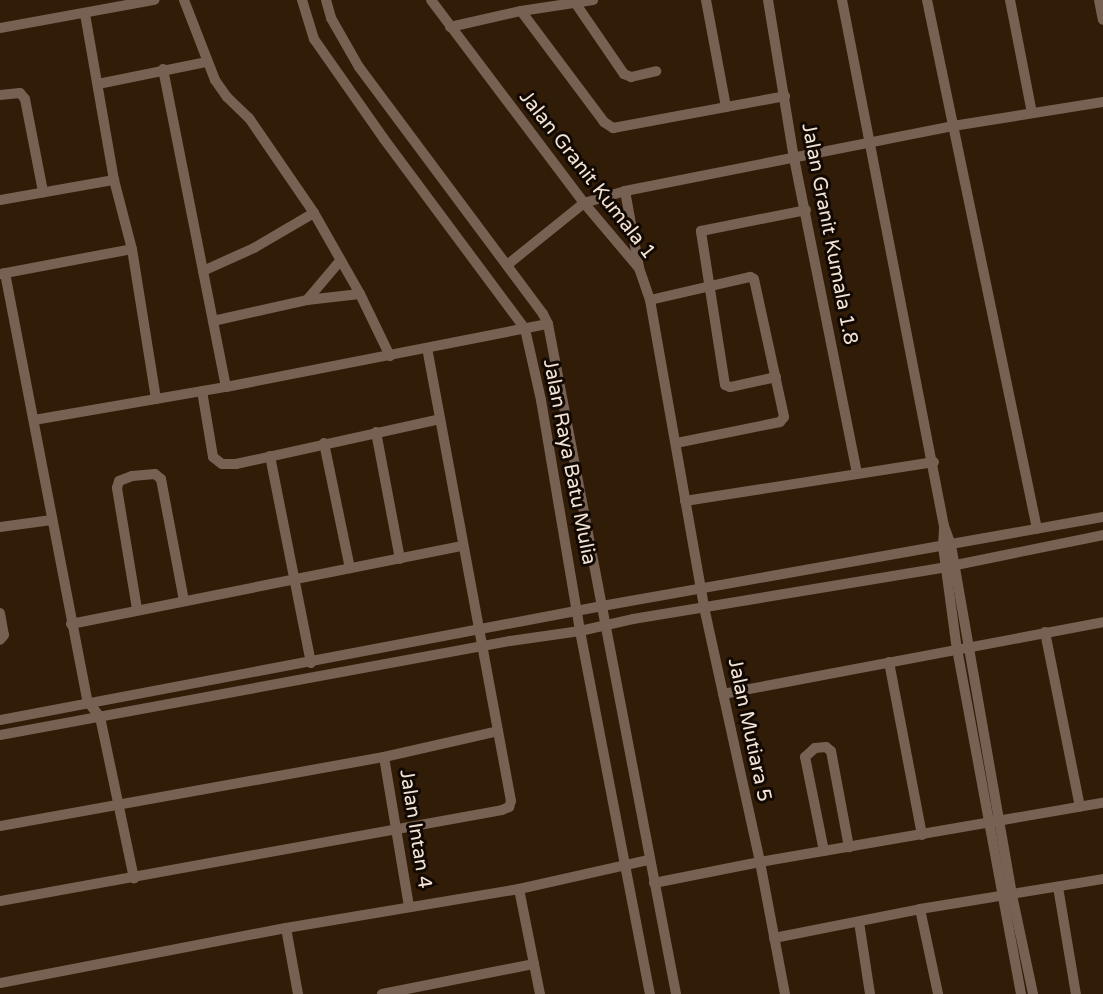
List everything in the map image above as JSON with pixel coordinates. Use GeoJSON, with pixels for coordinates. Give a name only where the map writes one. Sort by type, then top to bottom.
{"type":"FeatureCollection","features":[{"type":"Feature","properties":{"kind":"street"},"geometry":{"type":"LineString","coordinates":[[0,28],[154,0]]}},
{"type":"Feature","properties":{"kind":"street"},"geometry":{"type":"LineString","coordinates":[[184,0],[206,62],[226,98],[249,118],[314,213],[360,294],[390,356]]}},
{"type":"Feature","properties":{"kind":"street","name":"Jalan Raya Batu Mulia"},"geometry":{"type":"LineString","coordinates":[[302,0],[314,39],[384,139],[525,329],[541,400],[579,611],[580,631],[650,994]]}},
{"type":"Feature","properties":{"kind":"street"},"geometry":{"type":"LineString","coordinates":[[326,0],[331,18],[359,67],[507,265],[548,324],[676,994]]}},
{"type":"Feature","properties":{"kind":"street","name":"Jalan Granit Kumala 1"},"geometry":{"type":"LineString","coordinates":[[431,0],[584,203],[639,268],[650,300],[705,606]]}},
{"type":"Feature","properties":{"kind":"street"},"geometry":{"type":"LineString","coordinates":[[450,27],[521,11],[593,0]]}},
{"type":"Feature","properties":{"kind":"street"},"geometry":{"type":"LineString","coordinates":[[706,0],[726,106]]}},
{"type":"Feature","properties":{"kind":"street","name":"Jalan Granit Kumala 1.8"},"geometry":{"type":"LineString","coordinates":[[768,0],[794,158],[857,474]]}},
{"type":"Feature","properties":{"kind":"street"},"geometry":{"type":"LineString","coordinates":[[842,0],[868,142],[934,462],[947,546],[969,648],[994,822]]}},
{"type":"Feature","properties":{"kind":"street"},"geometry":{"type":"LineString","coordinates":[[927,0],[1037,529]]}},
{"type":"Feature","properties":{"kind":"street"},"geometry":{"type":"LineString","coordinates":[[1010,0],[1032,113]]}},
{"type":"Feature","properties":{"kind":"street"},"geometry":{"type":"LineString","coordinates":[[1099,0],[1103,20]]}},
{"type":"Feature","properties":{"kind":"street"},"geometry":{"type":"LineString","coordinates":[[576,4],[624,74],[631,76],[656,71]]}},
{"type":"Feature","properties":{"kind":"street"},"geometry":{"type":"LineString","coordinates":[[521,11],[609,127],[619,128],[785,96]]}},
{"type":"Feature","properties":{"kind":"street"},"geometry":{"type":"LineString","coordinates":[[86,14],[114,180],[132,249],[156,399]]}},
{"type":"Feature","properties":{"kind":"street"},"geometry":{"type":"LineString","coordinates":[[98,84],[206,62]]}},
{"type":"Feature","properties":{"kind":"street"},"geometry":{"type":"LineString","coordinates":[[163,69],[226,387]]}},
{"type":"Feature","properties":{"kind":"street"},"geometry":{"type":"LineString","coordinates":[[0,95],[20,93],[25,99],[43,192]]}},
{"type":"Feature","properties":{"kind":"street"},"geometry":{"type":"LineString","coordinates":[[507,265],[584,203],[625,191],[953,126],[1103,102]]}},
{"type":"Feature","properties":{"kind":"street"},"geometry":{"type":"LineString","coordinates":[[0,200],[114,180]]}},
{"type":"Feature","properties":{"kind":"street"},"geometry":{"type":"LineString","coordinates":[[625,191],[639,268]]}},
{"type":"Feature","properties":{"kind":"street"},"geometry":{"type":"LineString","coordinates":[[776,377],[730,387],[725,385],[702,230],[806,210]]}},
{"type":"Feature","properties":{"kind":"street"},"geometry":{"type":"LineString","coordinates":[[203,271],[254,248],[314,213]]}},
{"type":"Feature","properties":{"kind":"street"},"geometry":{"type":"LineString","coordinates":[[132,249],[3,273],[34,420],[71,624],[88,702],[100,717],[134,878]]}},
{"type":"Feature","properties":{"kind":"street"},"geometry":{"type":"LineString","coordinates":[[307,300],[340,261]]}},
{"type":"Feature","properties":{"kind":"street"},"geometry":{"type":"LineString","coordinates":[[650,300],[750,277],[754,279],[776,377],[783,420],[677,443]]}},
{"type":"Feature","properties":{"kind":"street"},"geometry":{"type":"LineString","coordinates":[[213,321],[307,300],[360,294]]}},
{"type":"Feature","properties":{"kind":"street"},"geometry":{"type":"LineString","coordinates":[[34,420],[226,387],[548,324]]}},
{"type":"Feature","properties":{"kind":"street"},"geometry":{"type":"LineString","coordinates":[[0,901],[509,807],[511,801],[427,349]]}},
{"type":"Feature","properties":{"kind":"street"},"geometry":{"type":"LineString","coordinates":[[202,391],[213,457],[218,462],[229,465],[440,419]]}},
{"type":"Feature","properties":{"kind":"street"},"geometry":{"type":"LineString","coordinates":[[376,432],[400,559]]}},
{"type":"Feature","properties":{"kind":"street"},"geometry":{"type":"LineString","coordinates":[[324,443],[350,568]]}},
{"type":"Feature","properties":{"kind":"street"},"geometry":{"type":"LineString","coordinates":[[270,456],[311,663]]}},
{"type":"Feature","properties":{"kind":"street"},"geometry":{"type":"LineString","coordinates":[[685,501],[934,462]]}},
{"type":"Feature","properties":{"kind":"street"},"geometry":{"type":"LineString","coordinates":[[137,609],[117,488],[119,481],[132,476],[155,474],[161,479],[184,601]]}},
{"type":"Feature","properties":{"kind":"street"},"geometry":{"type":"LineString","coordinates":[[0,720],[88,702],[311,663],[602,606],[1103,518]]}},
{"type":"Feature","properties":{"kind":"street"},"geometry":{"type":"LineString","coordinates":[[0,527],[52,520]]}},
{"type":"Feature","properties":{"kind":"street"},"geometry":{"type":"LineString","coordinates":[[0,735],[580,631],[705,606],[951,566],[1103,535]]}},
{"type":"Feature","properties":{"kind":"street"},"geometry":{"type":"LineString","coordinates":[[71,624],[462,546]]}},
{"type":"Feature","properties":{"kind":"street"},"geometry":{"type":"LineString","coordinates":[[951,566],[957,650],[1008,896],[1021,994]]}},
{"type":"Feature","properties":{"kind":"street","name":"Jalan Mutiara 5"},"geometry":{"type":"LineString","coordinates":[[705,606],[760,862],[785,994]]}},
{"type":"Feature","properties":{"kind":"street"},"geometry":{"type":"LineString","coordinates":[[0,613],[4,635],[0,640]]}},
{"type":"Feature","properties":{"kind":"street"},"geometry":{"type":"LineString","coordinates":[[723,694],[1103,622]]}},
{"type":"Feature","properties":{"kind":"street"},"geometry":{"type":"LineString","coordinates":[[1045,632],[1080,807]]}},
{"type":"Feature","properties":{"kind":"street"},"geometry":{"type":"LineString","coordinates":[[888,662],[922,835]]}},
{"type":"Feature","properties":{"kind":"street"},"geometry":{"type":"LineString","coordinates":[[0,826],[384,757],[498,731]]}},
{"type":"Feature","properties":{"kind":"street"},"geometry":{"type":"LineString","coordinates":[[824,851],[806,757],[815,748],[826,747],[831,751],[849,847]]}},
{"type":"Feature","properties":{"kind":"street","name":"Jalan Intan 4"},"geometry":{"type":"LineString","coordinates":[[384,757],[409,907]]}},
{"type":"Feature","properties":{"kind":"street"},"geometry":{"type":"LineString","coordinates":[[654,883],[760,862],[1103,803]]}},
{"type":"Feature","properties":{"kind":"street"},"geometry":{"type":"LineString","coordinates":[[0,970],[1,982],[286,928],[519,889],[649,860]]}},
{"type":"Feature","properties":{"kind":"street"},"geometry":{"type":"LineString","coordinates":[[774,938],[920,909],[1103,879]]}},
{"type":"Feature","properties":{"kind":"street"},"geometry":{"type":"LineString","coordinates":[[1058,887],[1076,994]]}},
{"type":"Feature","properties":{"kind":"street"},"geometry":{"type":"LineString","coordinates":[[519,889],[540,994]]}},
{"type":"Feature","properties":{"kind":"street"},"geometry":{"type":"LineString","coordinates":[[1008,896],[1033,994]]}},
{"type":"Feature","properties":{"kind":"street"},"geometry":{"type":"LineString","coordinates":[[920,909],[938,994]]}},
{"type":"Feature","properties":{"kind":"street"},"geometry":{"type":"LineString","coordinates":[[859,922],[870,994]]}},
{"type":"Feature","properties":{"kind":"street"},"geometry":{"type":"LineString","coordinates":[[286,928],[297,994]]}},
{"type":"Feature","properties":{"kind":"street"},"geometry":{"type":"LineString","coordinates":[[382,994],[534,964]]}}]}
